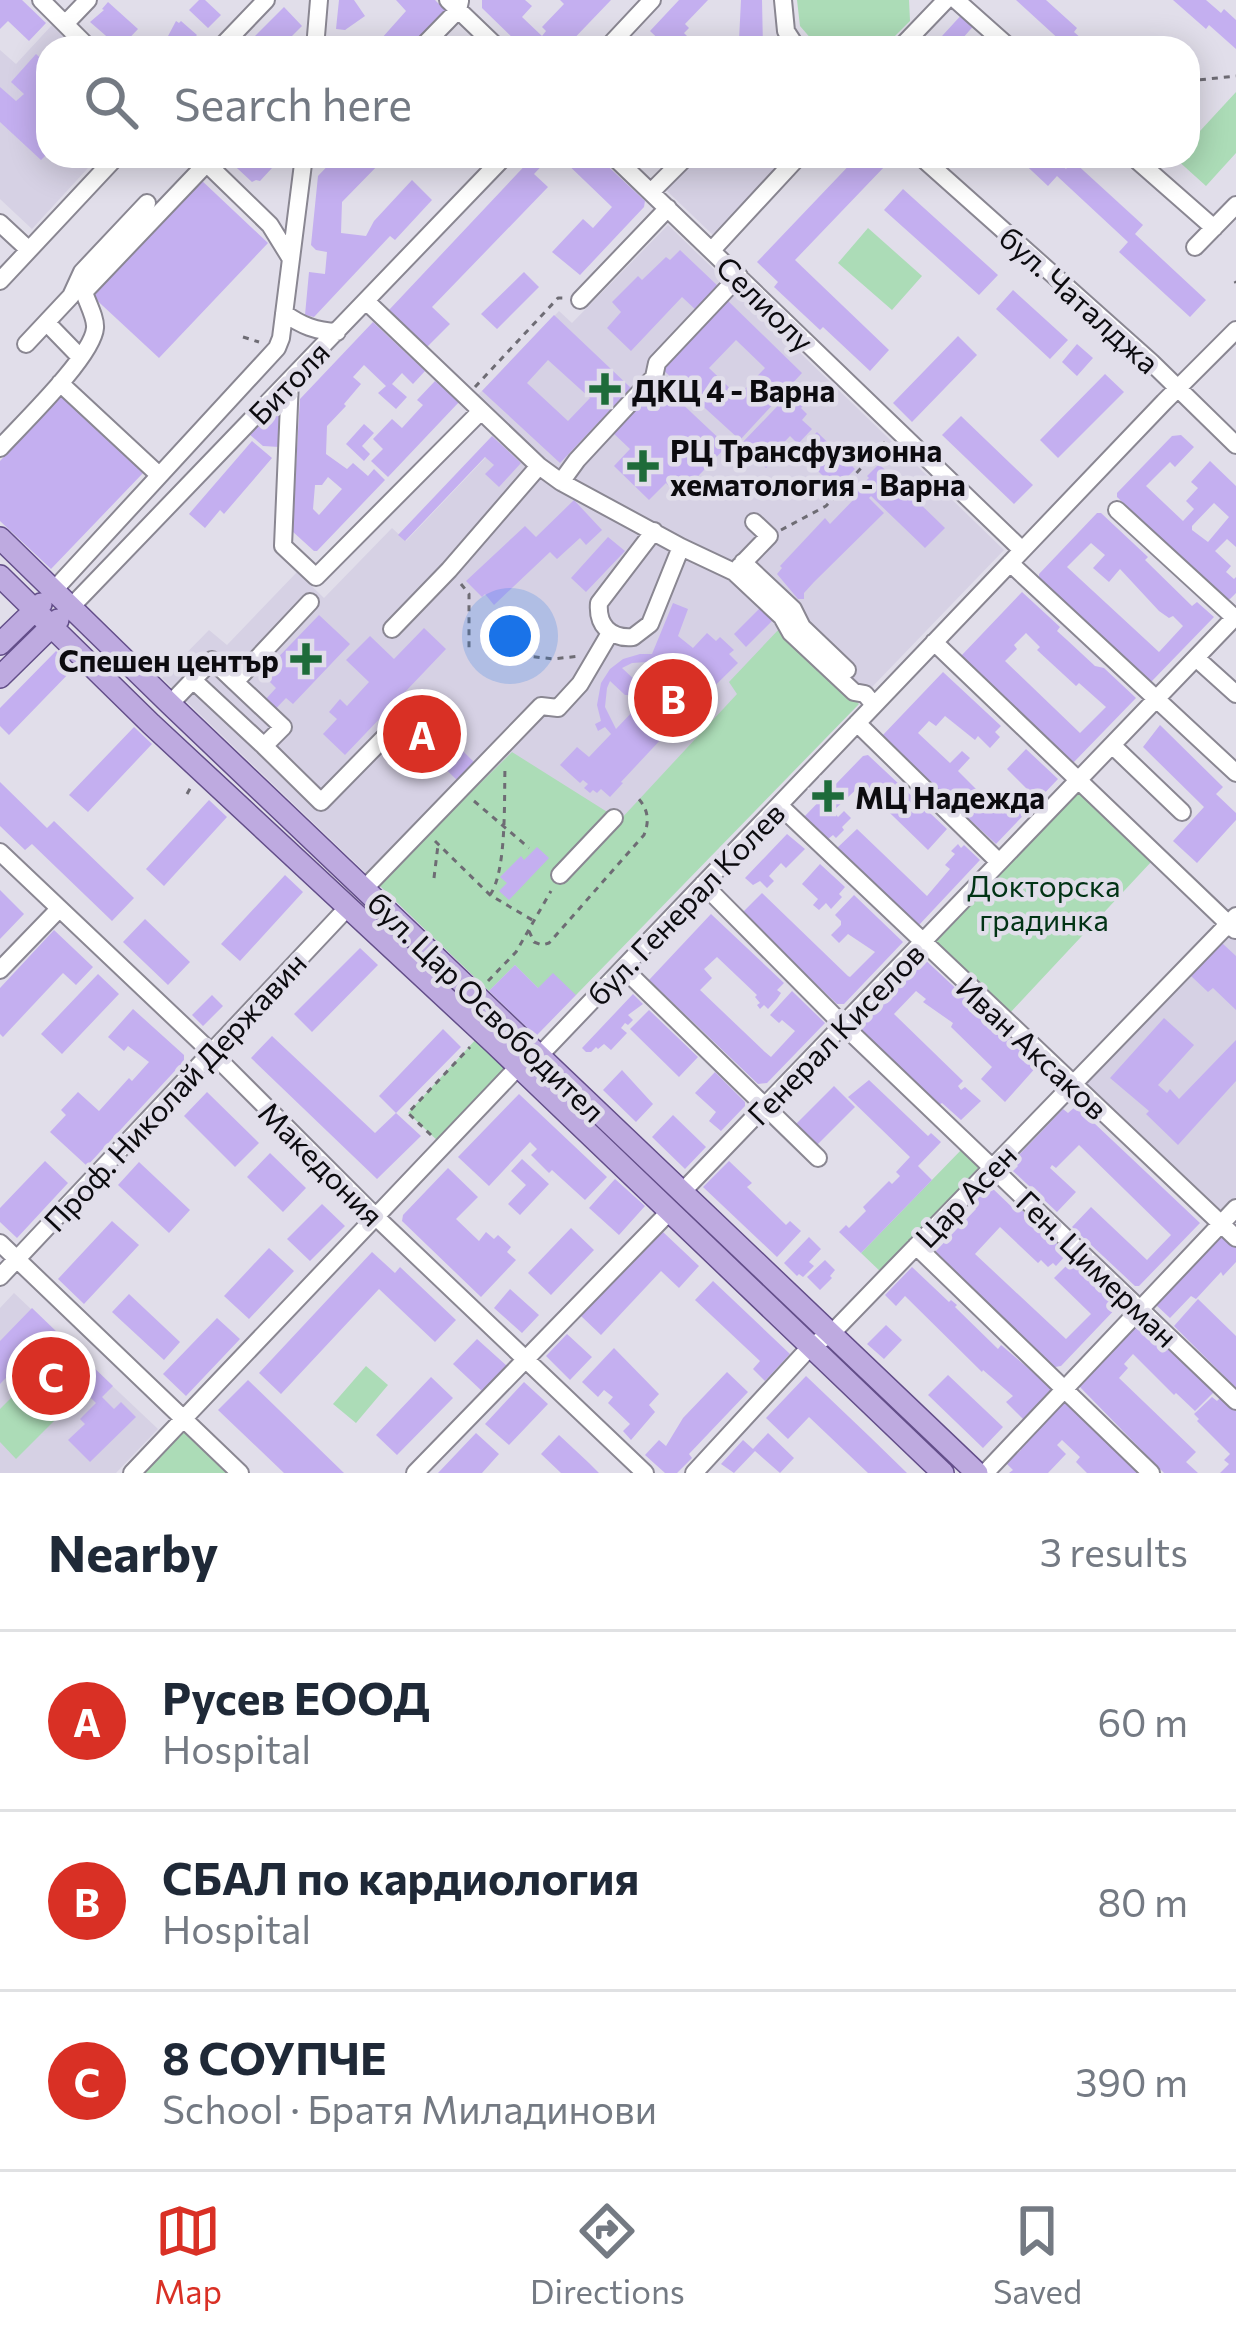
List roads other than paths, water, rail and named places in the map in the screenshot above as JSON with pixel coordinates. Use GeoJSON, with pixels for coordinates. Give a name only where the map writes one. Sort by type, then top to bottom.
{"type":"FeatureCollection","features":[{"type":"Feature","properties":{"kind":"main road","name":"бул. Цар Освободител"},"geometry":{"type":"LineString","coordinates":[[0,538],[170,704],[483,1032],[529,1061]]}},
{"type":"Feature","properties":{"kind":"main road","name":"бул. Цар Освободител"},"geometry":{"type":"LineString","coordinates":[[0,576],[151,724],[475,995],[529,1061],[677,1201],[981,1473]]}},
{"type":"Feature","properties":{"kind":"main road"},"geometry":{"type":"LineString","coordinates":[[0,677],[43,618],[54,590]]}},
{"type":"Feature","properties":{"kind":"main road"},"geometry":{"type":"LineString","coordinates":[[0,644],[71,607]]}},
{"type":"Feature","properties":{"kind":"main road"},"geometry":{"type":"LineString","coordinates":[[151,724],[170,704]]}},
{"type":"Feature","properties":{"kind":"main road","name":"бул. Цар Освободител"},"geometry":{"type":"LineString","coordinates":[[677,1201],[811,1346],[943,1473]]}},
{"type":"Feature","properties":{"kind":"street"},"geometry":{"type":"LineString","coordinates":[[41,0],[77,36]]}},
{"type":"Feature","properties":{"kind":"street"},"geometry":{"type":"LineString","coordinates":[[65,24],[88,0]]}},
{"type":"Feature","properties":{"kind":"street"},"geometry":{"type":"LineString","coordinates":[[232,36],[266,0]]}},
{"type":"Feature","properties":{"kind":"street"},"geometry":{"type":"LineString","coordinates":[[316,36],[319,0]]}},
{"type":"Feature","properties":{"kind":"street"},"geometry":{"type":"LineString","coordinates":[[618,36],[652,0]]}},
{"type":"Feature","properties":{"kind":"street"},"geometry":{"type":"LineString","coordinates":[[920,0],[920,27]]}},
{"type":"Feature","properties":{"kind":"street"},"geometry":{"type":"LineString","coordinates":[[911,36],[946,0]]}},
{"type":"Feature","properties":{"kind":"street"},"geometry":{"type":"LineString","coordinates":[[956,0],[996,36]]}},
{"type":"Feature","properties":{"kind":"street"},"geometry":{"type":"LineString","coordinates":[[430,36],[456,3],[487,36]]}},
{"type":"Feature","properties":{"kind":"street"},"geometry":{"type":"LineString","coordinates":[[0,281],[106,168]]}},
{"type":"Feature","properties":{"kind":"street"},"geometry":{"type":"LineString","coordinates":[[0,448],[80,357],[95,328],[84,292],[195,168]]}},
{"type":"Feature","properties":{"kind":"street"},"geometry":{"type":"LineString","coordinates":[[212,168],[270,225],[291,260]]}},
{"type":"Feature","properties":{"kind":"street"},"geometry":{"type":"LineString","coordinates":[[302,168],[284,313],[300,325],[337,332]]}},
{"type":"Feature","properties":{"kind":"street","name":"Битоля"},"geometry":{"type":"LineString","coordinates":[[71,607],[494,168]]}},
{"type":"Feature","properties":{"kind":"street","name":"Селиолу"},"geometry":{"type":"LineString","coordinates":[[626,168],[897,429],[1156,699],[1236,773]]}},
{"type":"Feature","properties":{"kind":"street"},"geometry":{"type":"LineString","coordinates":[[651,192],[675,168]]}},
{"type":"Feature","properties":{"kind":"street"},"geometry":{"type":"LineString","coordinates":[[712,250],[788,168]]}},
{"type":"Feature","properties":{"kind":"street","name":"бул. Чаталджа"},"geometry":{"type":"LineString","coordinates":[[933,168],[1236,445]]}},
{"type":"Feature","properties":{"kind":"street"},"geometry":{"type":"LineString","coordinates":[[1146,168],[1214,228]]}},
{"type":"Feature","properties":{"kind":"street"},"geometry":{"type":"LineString","coordinates":[[26,344],[71,296],[82,272],[147,203]]}},
{"type":"Feature","properties":{"kind":"street"},"geometry":{"type":"LineString","coordinates":[[1195,247],[1236,205]]}},
{"type":"Feature","properties":{"kind":"street"},"geometry":{"type":"LineString","coordinates":[[580,300],[668,208]]}},
{"type":"Feature","properties":{"kind":"street"},"geometry":{"type":"LineString","coordinates":[[0,223],[29,250]]}},
{"type":"Feature","properties":{"kind":"street"},"geometry":{"type":"LineString","coordinates":[[561,482],[655,377],[657,363],[739,276]]}},
{"type":"Feature","properties":{"kind":"street"},"geometry":{"type":"LineString","coordinates":[[367,302],[561,482],[681,547],[739,567],[790,633],[854,692],[869,700]]}},
{"type":"Feature","properties":{"kind":"street","name":"Битоля"},"geometry":{"type":"LineString","coordinates":[[54,590],[273,356],[284,313]]}},
{"type":"Feature","properties":{"kind":"street"},"geometry":{"type":"LineString","coordinates":[[47,323],[80,357]]}},
{"type":"Feature","properties":{"kind":"street","name":"бул. Генерал Колев"},"geometry":{"type":"LineString","coordinates":[[132,1473],[443,1145],[623,968],[857,723],[869,700],[934,642],[1236,330]]}},
{"type":"Feature","properties":{"kind":"street"},"geometry":{"type":"LineString","coordinates":[[290,380],[283,546],[316,577],[481,411]]}},
{"type":"Feature","properties":{"kind":"street"},"geometry":{"type":"LineString","coordinates":[[60,383],[159,475]]}},
{"type":"Feature","properties":{"kind":"street"},"geometry":{"type":"LineString","coordinates":[[392,629],[539,466]]}},
{"type":"Feature","properties":{"kind":"street"},"geometry":{"type":"LineString","coordinates":[[1117,510],[1235,618]]}},
{"type":"Feature","properties":{"kind":"street"},"geometry":{"type":"LineString","coordinates":[[739,567],[769,536],[754,522]]}},
{"type":"Feature","properties":{"kind":"street"},"geometry":{"type":"LineString","coordinates":[[654,531],[599,603],[599,618],[608,637],[633,637],[645,630],[681,547]]}},
{"type":"Feature","properties":{"kind":"street"},"geometry":{"type":"LineString","coordinates":[[235,682],[310,602]]}},
{"type":"Feature","properties":{"kind":"street","name":"Генерал Киселов"},"geometry":{"type":"LineString","coordinates":[[415,1473],[1235,618]]}},
{"type":"Feature","properties":{"kind":"street","name":"Проф. Николай Державин"},"geometry":{"type":"LineString","coordinates":[[0,1276],[459,788],[542,706],[558,708],[580,684],[608,637]]}},
{"type":"Feature","properties":{"kind":"street"},"geometry":{"type":"LineString","coordinates":[[934,642],[1077,781],[1234,923]]}},
{"type":"Feature","properties":{"kind":"street"},"geometry":{"type":"LineString","coordinates":[[1196,658],[1236,694]]}},
{"type":"Feature","properties":{"kind":"street"},"geometry":{"type":"LineString","coordinates":[[170,704],[212,660],[283,727],[265,746]]}},
{"type":"Feature","properties":{"kind":"street"},"geometry":{"type":"LineString","coordinates":[[193,680],[321,802],[422,699]]}},
{"type":"Feature","properties":{"kind":"street"},"geometry":{"type":"LineString","coordinates":[[857,723],[999,862]]}},
{"type":"Feature","properties":{"kind":"street"},"geometry":{"type":"LineString","coordinates":[[1112,745],[1182,812]]}},
{"type":"Feature","properties":{"kind":"street","name":"Иван Аксаков"},"geometry":{"type":"LineString","coordinates":[[778,805],[1236,1238]]}},
{"type":"Feature","properties":{"kind":"street"},"geometry":{"type":"LineString","coordinates":[[560,875],[614,818]]}},
{"type":"Feature","properties":{"kind":"street","name":"Македония"},"geometry":{"type":"LineString","coordinates":[[0,852],[646,1473]]}},
{"type":"Feature","properties":{"kind":"street","name":"Ген. Цимерман"},"geometry":{"type":"LineString","coordinates":[[703,884],[843,1025],[1236,1400]]}},
{"type":"Feature","properties":{"kind":"street"},"geometry":{"type":"LineString","coordinates":[[0,970],[58,908]]}},
{"type":"Feature","properties":{"kind":"street","name":"Цар Асен"},"geometry":{"type":"LineString","coordinates":[[694,1473],[811,1346],[831,1334],[1234,923]]}},
{"type":"Feature","properties":{"kind":"street"},"geometry":{"type":"LineString","coordinates":[[623,968],[818,1158]]}},
{"type":"Feature","properties":{"kind":"street"},"geometry":{"type":"LineString","coordinates":[[981,1473],[1236,1208]]}},
{"type":"Feature","properties":{"kind":"street"},"geometry":{"type":"LineString","coordinates":[[0,1243],[240,1473]]}},
{"type":"Feature","properties":{"kind":"street"},"geometry":{"type":"LineString","coordinates":[[916,1246],[1151,1473]]}},
{"type":"Feature","properties":{"kind":"place","name":"ДКЦ 4 - Варна"},"geometry":{"type":"Point","coordinates":[605,389]}},
{"type":"Feature","properties":{"kind":"place","name":"РЦ Трансфузионна хематология - Варна"},"geometry":{"type":"Point","coordinates":[643,466]}},
{"type":"Feature","properties":{"kind":"place","name":"Спешен център"},"geometry":{"type":"Point","coordinates":[306,659]}},
{"type":"Feature","properties":{"kind":"place","name":"СБАЛ по кардиология"},"geometry":{"type":"Point","coordinates":[673,698]}},
{"type":"Feature","properties":{"kind":"place","name":"Русев ЕООД"},"geometry":{"type":"Point","coordinates":[422,734]}},
{"type":"Feature","properties":{"kind":"place","name":"МЦ Надежда"},"geometry":{"type":"Point","coordinates":[828,796]}},
{"type":"Feature","properties":{"kind":"place","name":"8 СОУПЧЕ"},"geometry":{"type":"Point","coordinates":[51,1376]}},
{"type":"Feature","properties":{"kind":"park label","name":"Докторска градинка"},"geometry":{"type":"Point","coordinates":[1044,901]}}]}
